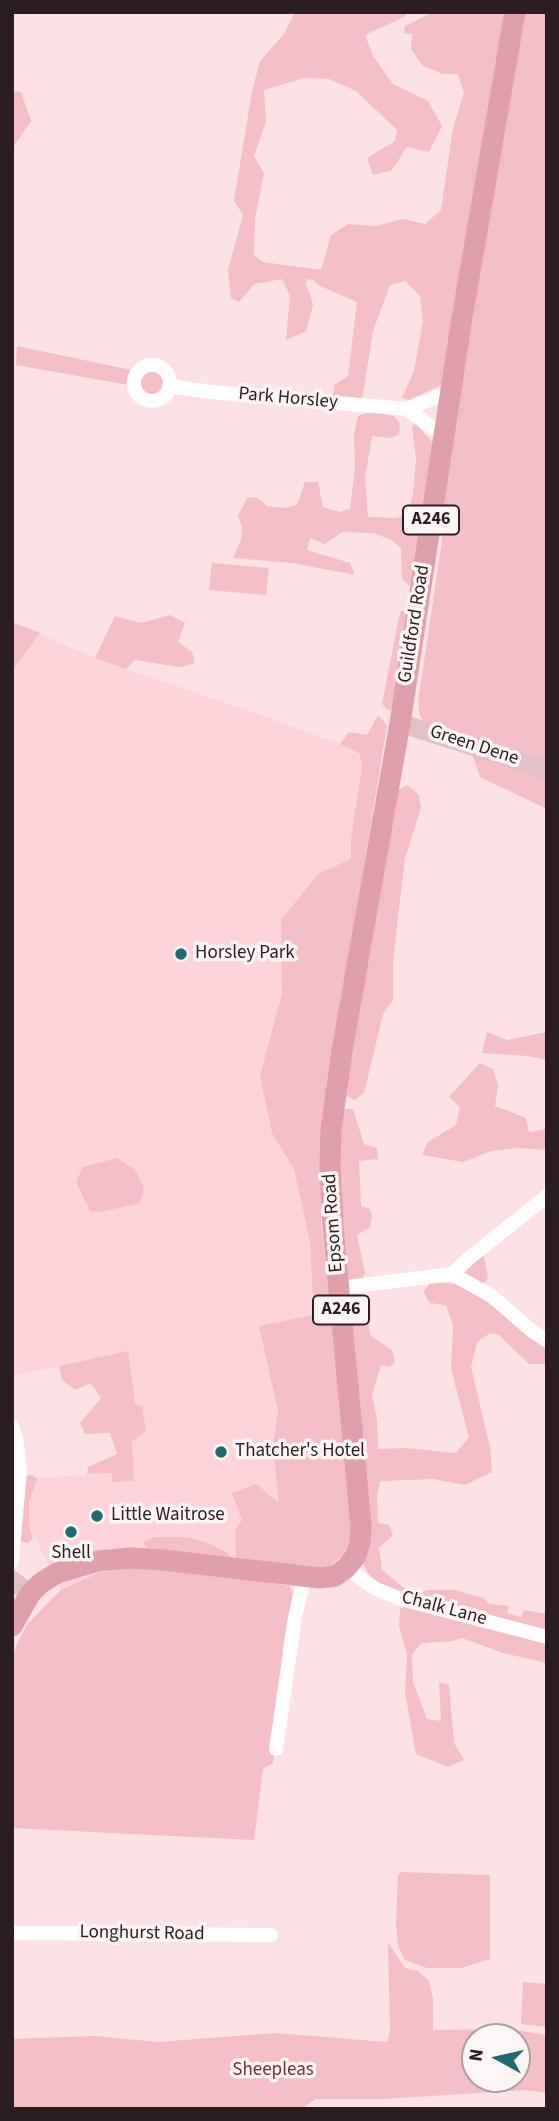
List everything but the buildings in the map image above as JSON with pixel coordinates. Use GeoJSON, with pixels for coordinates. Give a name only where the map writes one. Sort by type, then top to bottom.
{"type":"FeatureCollection","features":[{"type":"Feature","properties":{"kind":"main road","name":"Guildford Road"},"geometry":{"type":"LineString","coordinates":[[400,723],[462,318],[515,12]]}},
{"type":"Feature","properties":{"kind":"main road","name":"Epsom Road"},"geometry":{"type":"LineString","coordinates":[[346,1569],[355,1558],[360,1543],[361,1525],[333,1227],[331,1130],[342,1051],[400,723]]}},
{"type":"Feature","properties":{"kind":"main road"},"geometry":{"type":"LineString","coordinates":[[12,1626],[30,1594],[57,1573],[98,1561],[132,1558],[204,1564],[304,1578],[335,1576],[346,1569]]}},
{"type":"Feature","properties":{"kind":"street","name":"Park Horsley"},"geometry":{"type":"LineString","coordinates":[[169,386],[407,410],[450,394]]}},
{"type":"Feature","properties":{"kind":"street","name":"Park Horsley"},"geometry":{"type":"LineString","coordinates":[[407,410],[444,436]]}},
{"type":"Feature","properties":{"kind":"street","name":"Green Dene"},"geometry":{"type":"LineString","coordinates":[[400,723],[547,770]]}},
{"type":"Feature","properties":{"kind":"street"},"geometry":{"type":"LineString","coordinates":[[452,1274],[547,1196]]}},
{"type":"Feature","properties":{"kind":"street"},"geometry":{"type":"LineString","coordinates":[[339,1288],[452,1274],[492,1296],[532,1331],[547,1340]]}},
{"type":"Feature","properties":{"kind":"street"},"geometry":{"type":"LineString","coordinates":[[12,1427],[16,1437],[20,1470],[12,1561]]}},
{"type":"Feature","properties":{"kind":"street","name":"Chalk Lane"},"geometry":{"type":"LineString","coordinates":[[346,1569],[376,1589],[401,1599],[547,1637]]}},
{"type":"Feature","properties":{"kind":"street"},"geometry":{"type":"LineString","coordinates":[[276,1749],[304,1578]]}},
{"type":"Feature","properties":{"kind":"street"},"geometry":{"type":"LineString","coordinates":[[12,1580],[30,1594]]}},
{"type":"Feature","properties":{"kind":"street","name":"Longhurst Road"},"geometry":{"type":"LineString","coordinates":[[12,1933],[271,1935]]}},
{"type":"Feature","properties":{"kind":"shaded area","name":"Horsley Park"},"geometry":{"type":"Polygon","coordinates":[[[12,622],[95,658],[340,744],[380,766],[321,1130],[321,1223],[343,1414],[344,1554],[330,1566],[291,1572],[289,1586],[213,1573],[133,1568],[98,1573],[61,1590],[29,1525],[29,1503],[37,1478],[113,1473],[113,1482],[134,1481],[131,1415],[119,1353],[12,1376],[12,622]]]}},
{"type":"Feature","properties":{"kind":"green space"},"geometry":{"type":"Polygon","coordinates":[[[295,12],[405,12],[406,16],[365,35],[373,56],[393,84],[428,101],[442,126],[429,152],[407,147],[392,170],[373,175],[367,158],[395,141],[397,130],[356,91],[329,79],[304,78],[264,90],[266,122],[254,156],[264,173],[255,219],[254,255],[263,262],[321,270],[331,235],[348,224],[376,226],[403,219],[425,224],[441,210],[453,128],[464,93],[458,74],[443,74],[423,66],[411,49],[412,34],[404,33],[405,26],[433,12],[509,12],[448,377],[441,385],[409,400],[402,398],[414,371],[423,321],[420,296],[405,281],[390,285],[373,331],[362,400],[333,396],[334,385],[348,376],[357,302],[307,279],[306,286],[313,305],[306,331],[286,340],[290,296],[282,279],[254,284],[239,302],[231,298],[228,270],[243,215],[234,201],[252,91],[260,61],[284,34],[295,12]]]}},
{"type":"Feature","properties":{"kind":"green space"},"geometry":{"type":"Polygon","coordinates":[[[523,12],[547,12],[547,766],[428,726],[420,716],[418,702],[442,541],[445,486],[523,12]]]}},
{"type":"Feature","properties":{"kind":"green space"},"geometry":{"type":"Polygon","coordinates":[[[12,91],[21,92],[31,121],[12,149],[12,91]]]}},
{"type":"Feature","properties":{"kind":"green space"},"geometry":{"type":"Polygon","coordinates":[[[17,346],[131,370],[129,385],[16,365],[17,346]]]}},
{"type":"Feature","properties":{"kind":"green space"},"geometry":{"type":"Polygon","coordinates":[[[151,371],[160,374],[163,383],[160,392],[151,395],[142,392],[139,383],[142,374],[151,371]]]}},
{"type":"Feature","properties":{"kind":"green space"},"geometry":{"type":"Polygon","coordinates":[[[372,411],[394,416],[400,424],[399,434],[391,438],[372,436],[365,478],[368,517],[396,518],[408,514],[416,459],[412,427],[416,424],[434,444],[414,580],[410,586],[402,579],[401,548],[392,540],[373,533],[342,532],[325,544],[310,538],[307,550],[350,563],[355,575],[293,563],[233,558],[241,540],[242,526],[238,516],[247,498],[256,497],[267,506],[284,508],[297,505],[305,482],[318,482],[323,507],[339,512],[350,509],[355,467],[354,435],[358,416],[372,411]]]}},
{"type":"Feature","properties":{"kind":"green space"},"geometry":{"type":"Polygon","coordinates":[[[212,563],[269,568],[266,595],[209,590],[212,563]]]}},
{"type":"Feature","properties":{"kind":"green space"},"geometry":{"type":"Polygon","coordinates":[[[406,609],[407,618],[392,708],[389,711],[382,704],[400,612],[406,609]]]}},
{"type":"Feature","properties":{"kind":"green space"},"geometry":{"type":"Polygon","coordinates":[[[170,615],[185,623],[178,642],[192,652],[195,663],[180,667],[135,660],[126,669],[95,658],[115,616],[141,623],[170,615]]]}},
{"type":"Feature","properties":{"kind":"green space"},"geometry":{"type":"Polygon","coordinates":[[[12,622],[40,633],[12,671],[12,622]]]}},
{"type":"Feature","properties":{"kind":"green space"},"geometry":{"type":"Polygon","coordinates":[[[378,715],[387,725],[321,1130],[321,1223],[343,1414],[352,1535],[344,1554],[330,1566],[314,1574],[243,1563],[236,1556],[235,1531],[242,1520],[232,1493],[256,1484],[279,1503],[273,1446],[278,1411],[259,1326],[314,1315],[310,1242],[294,1169],[272,1133],[260,1076],[282,994],[281,920],[318,874],[351,859],[351,839],[362,768],[360,754],[340,744],[349,732],[367,735],[378,715]]]}},
{"type":"Feature","properties":{"kind":"green space"},"geometry":{"type":"Polygon","coordinates":[[[472,754],[547,777],[547,809],[480,777],[472,754]]]}},
{"type":"Feature","properties":{"kind":"green space"},"geometry":{"type":"Polygon","coordinates":[[[407,785],[419,795],[421,808],[405,858],[393,960],[393,1000],[383,1014],[364,1093],[355,1100],[343,1094],[397,791],[407,785]]]}},
{"type":"Feature","properties":{"kind":"green space"},"geometry":{"type":"Polygon","coordinates":[[[487,1032],[507,1040],[547,1032],[547,1060],[482,1053],[487,1032]]]}},
{"type":"Feature","properties":{"kind":"green space"},"geometry":{"type":"Polygon","coordinates":[[[480,1063],[493,1069],[498,1085],[495,1106],[526,1118],[529,1132],[547,1129],[547,1150],[518,1148],[491,1151],[463,1162],[422,1155],[428,1142],[456,1125],[460,1107],[449,1097],[480,1063]]]}},
{"type":"Feature","properties":{"kind":"green space"},"geometry":{"type":"Polygon","coordinates":[[[353,1109],[364,1144],[377,1148],[378,1159],[359,1161],[361,1206],[370,1209],[372,1216],[370,1227],[357,1235],[365,1273],[362,1279],[347,1282],[342,1279],[339,1111],[353,1109]]]}},
{"type":"Feature","properties":{"kind":"green space"},"geometry":{"type":"Polygon","coordinates":[[[117,1158],[135,1170],[144,1188],[140,1203],[100,1212],[90,1211],[76,1182],[83,1167],[117,1158]]]}},
{"type":"Feature","properties":{"kind":"green space"},"geometry":{"type":"Polygon","coordinates":[[[482,1255],[488,1278],[480,1284],[464,1273],[482,1255]]]}},
{"type":"Feature","properties":{"kind":"green space"},"geometry":{"type":"Polygon","coordinates":[[[431,1282],[457,1284],[475,1292],[547,1348],[547,1364],[529,1364],[499,1335],[490,1333],[477,1342],[471,1367],[490,1447],[492,1472],[465,1485],[434,1479],[380,1481],[377,1497],[378,1523],[389,1525],[393,1535],[379,1548],[382,1570],[418,1595],[427,1590],[455,1590],[484,1598],[489,1604],[509,1606],[507,1613],[521,1617],[524,1610],[547,1614],[547,1633],[411,1599],[373,1582],[364,1565],[350,1315],[366,1316],[371,1336],[392,1350],[395,1362],[390,1367],[381,1365],[372,1395],[377,1420],[378,1449],[406,1448],[456,1453],[469,1437],[451,1369],[453,1325],[446,1305],[430,1303],[423,1292],[431,1282]]]}},
{"type":"Feature","properties":{"kind":"green space"},"geometry":{"type":"Polygon","coordinates":[[[128,1351],[135,1404],[142,1406],[146,1431],[132,1442],[134,1481],[112,1482],[112,1473],[87,1474],[88,1467],[117,1454],[110,1433],[85,1434],[80,1423],[101,1398],[91,1383],[75,1390],[62,1380],[59,1366],[128,1351]]]}},
{"type":"Feature","properties":{"kind":"green space"},"geometry":{"type":"Polygon","coordinates":[[[32,1475],[37,1478],[29,1503],[29,1525],[33,1538],[28,1543],[19,1541],[24,1476],[32,1475]]]}},
{"type":"Feature","properties":{"kind":"green space"},"geometry":{"type":"Polygon","coordinates":[[[154,1537],[188,1537],[208,1543],[230,1557],[153,1550],[143,1542],[154,1537]]]}},
{"type":"Feature","properties":{"kind":"green space"},"geometry":{"type":"Polygon","coordinates":[[[133,1568],[213,1573],[289,1586],[293,1592],[282,1650],[287,1656],[273,1763],[263,1769],[254,1840],[12,1828],[12,1659],[16,1646],[27,1624],[61,1590],[98,1573],[133,1568]]]}},
{"type":"Feature","properties":{"kind":"green space"},"geometry":{"type":"Polygon","coordinates":[[[406,1606],[547,1643],[547,1663],[503,1653],[462,1638],[421,1643],[412,1655],[413,1682],[427,1719],[441,1721],[439,1682],[449,1685],[454,1743],[464,1760],[448,1767],[416,1754],[405,1692],[407,1654],[399,1626],[400,1609],[406,1606]]]}},
{"type":"Feature","properties":{"kind":"green space"},"geometry":{"type":"Polygon","coordinates":[[[401,1872],[490,1875],[490,1959],[461,1968],[427,1968],[405,1960],[398,1946],[396,1924],[398,1875],[401,1872]]]}},
{"type":"Feature","properties":{"kind":"green space","name":"Sheepleas"},"geometry":{"type":"Polygon","coordinates":[[[388,1943],[405,1968],[418,1971],[429,1981],[433,1999],[433,2030],[461,2030],[461,2093],[478,2093],[383,2099],[316,2099],[301,2109],[12,2109],[12,2039],[95,2036],[158,2042],[275,2033],[387,2042],[390,2031],[388,1943]]]}},
{"type":"Feature","properties":{"kind":"green space"},"geometry":{"type":"Polygon","coordinates":[[[523,1982],[547,1984],[547,2027],[521,2023],[523,1982]]]}},
{"type":"Feature","properties":{"kind":"green space","name":"Sheepleas"},"geometry":{"type":"Polygon","coordinates":[[[531,2032],[547,2035],[547,2093],[531,2091],[531,2032]]]}},
{"type":"Feature","properties":{"kind":"place","name":"Horsley Park"},"geometry":{"type":"Point","coordinates":[181,954]}},
{"type":"Feature","properties":{"kind":"place","name":"Thatcher's Hotel"},"geometry":{"type":"Point","coordinates":[221,1452]}},
{"type":"Feature","properties":{"kind":"place","name":"Little Waitrose"},"geometry":{"type":"Point","coordinates":[97,1516]}},
{"type":"Feature","properties":{"kind":"place","name":"Shell"},"geometry":{"type":"Point","coordinates":[71,1532]}}]}
